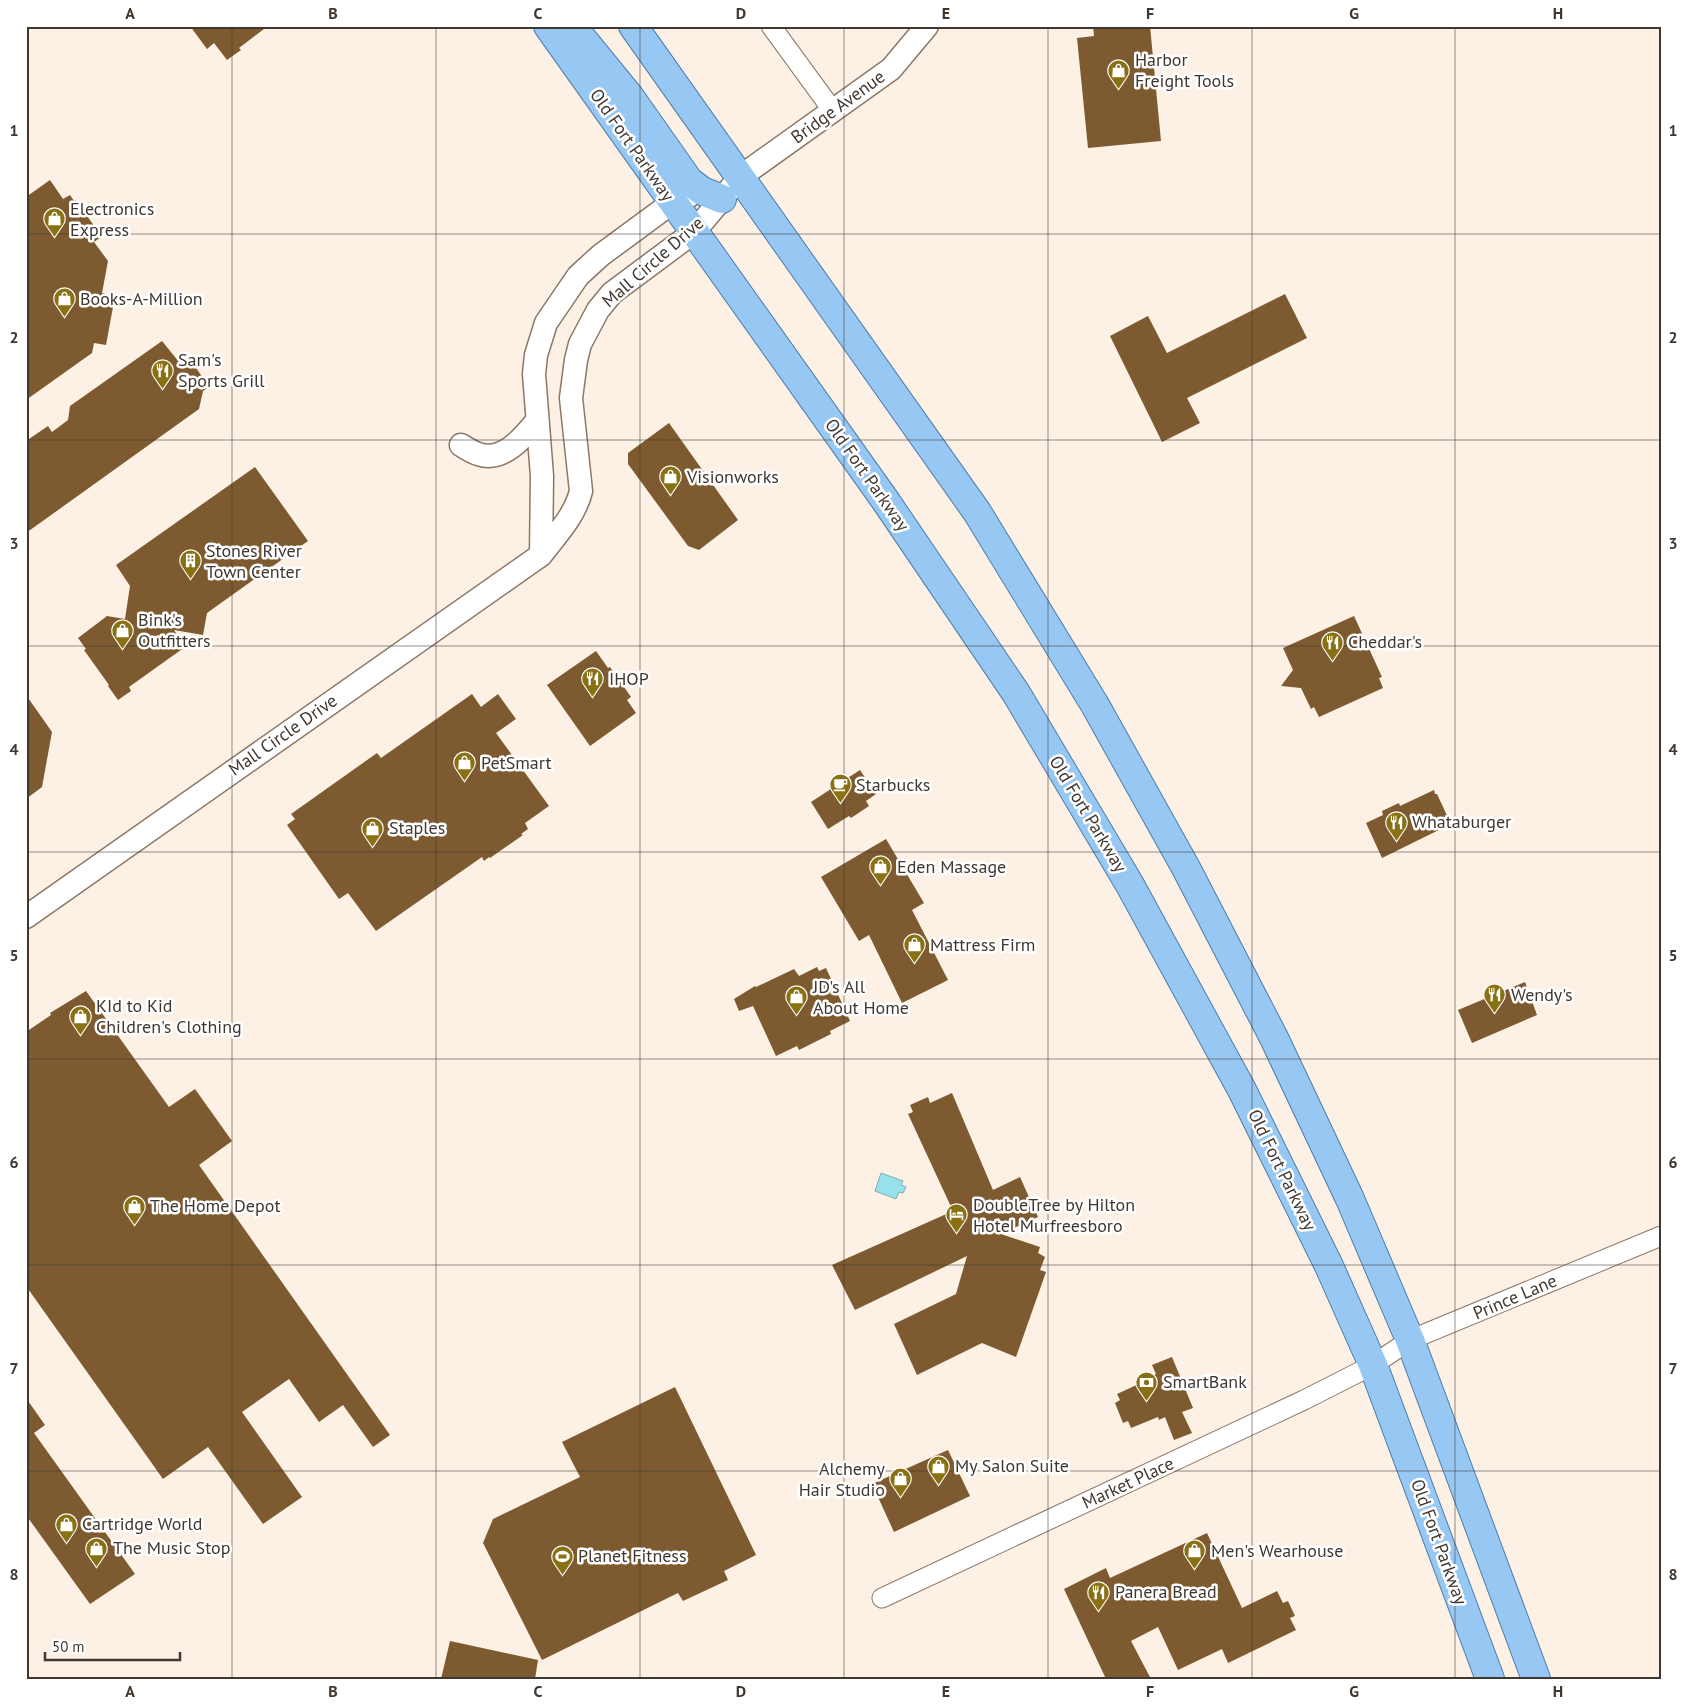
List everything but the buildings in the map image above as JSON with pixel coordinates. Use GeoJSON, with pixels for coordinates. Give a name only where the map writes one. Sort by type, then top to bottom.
{"type":"FeatureCollection","features":[{"type":"Feature","properties":{"kind":"main road","name":"Old Fort Parkway"},"geometry":{"type":"LineString","coordinates":[[548,26],[885,500],[1016,692],[1130,885],[1242,1090],[1329,1266],[1373,1364],[1490,1679]]}},
{"type":"Feature","properties":{"kind":"main road"},"geometry":{"type":"LineString","coordinates":[[572,26],[630,97],[690,181],[712,195]]}},
{"type":"Feature","properties":{"kind":"main road"},"geometry":{"type":"LineString","coordinates":[[634,26],[977,512],[1095,705],[1186,868],[1274,1038],[1350,1199],[1410,1340],[1536,1679]]}},
{"type":"Feature","properties":{"kind":"street"},"geometry":{"type":"LineString","coordinates":[[771,26],[833,111]]}},
{"type":"Feature","properties":{"kind":"street","name":"Bridge Avenue"},"geometry":{"type":"LineString","coordinates":[[740,177],[891,69],[927,26]]}},
{"type":"Feature","properties":{"kind":"street","name":"Mall Circle Drive"},"geometry":{"type":"LineString","coordinates":[[541,555],[542,476],[536,422],[534,374],[536,355],[546,324],[578,276],[601,254],[673,202],[712,195],[740,177]]}},
{"type":"Feature","properties":{"kind":"street","name":"Mall Circle Drive"},"geometry":{"type":"LineString","coordinates":[[26,917],[541,555],[573,512],[578,502],[580,491],[571,398],[576,360],[580,344],[588,326],[612,293],[694,232],[712,195]]}},
{"type":"Feature","properties":{"kind":"street"},"geometry":{"type":"LineString","coordinates":[[461,445],[478,455],[490,456],[500,454],[523,438],[536,422]]}},
{"type":"Feature","properties":{"kind":"street","name":"Prince Lane"},"geometry":{"type":"LineString","coordinates":[[1373,1364],[1410,1340],[1661,1236]]}},
{"type":"Feature","properties":{"kind":"street","name":"Market Place"},"geometry":{"type":"LineString","coordinates":[[882,1598],[1237,1433],[1373,1364]]}},
{"type":"Feature","properties":{"kind":"water"},"geometry":{"type":"Polygon","coordinates":[[[881,1173],[903,1181],[901,1185],[906,1187],[903,1193],[899,1192],[896,1199],[875,1191],[881,1173]]]}},
{"type":"Feature","properties":{"kind":"place","name":"Harbor Freight Tools"},"geometry":{"type":"Point","coordinates":[1119,89]}},
{"type":"Feature","properties":{"kind":"place","name":"Electronics Express"},"geometry":{"type":"Point","coordinates":[54,238]}},
{"type":"Feature","properties":{"kind":"place","name":"Books-A-Million"},"geometry":{"type":"Point","coordinates":[64,318]}},
{"type":"Feature","properties":{"kind":"place","name":"Sam's Sports Grill"},"geometry":{"type":"Point","coordinates":[162,389]}},
{"type":"Feature","properties":{"kind":"place","name":"Visionworks"},"geometry":{"type":"Point","coordinates":[671,496]}},
{"type":"Feature","properties":{"kind":"place","name":"Stones River Town Center"},"geometry":{"type":"Point","coordinates":[190,580]}},
{"type":"Feature","properties":{"kind":"place","name":"Bink's Outfitters"},"geometry":{"type":"Point","coordinates":[122,649]}},
{"type":"Feature","properties":{"kind":"place","name":"Cheddar's"},"geometry":{"type":"Point","coordinates":[1332,661]}},
{"type":"Feature","properties":{"kind":"place","name":"IHOP"},"geometry":{"type":"Point","coordinates":[593,698]}},
{"type":"Feature","properties":{"kind":"place","name":"PetSmart"},"geometry":{"type":"Point","coordinates":[465,782]}},
{"type":"Feature","properties":{"kind":"place","name":"Starbucks"},"geometry":{"type":"Point","coordinates":[840,804]}},
{"type":"Feature","properties":{"kind":"place","name":"Whataburger"},"geometry":{"type":"Point","coordinates":[1396,841]}},
{"type":"Feature","properties":{"kind":"place","name":"Staples"},"geometry":{"type":"Point","coordinates":[373,847]}},
{"type":"Feature","properties":{"kind":"place","name":"Eden Massage"},"geometry":{"type":"Point","coordinates":[881,886]}},
{"type":"Feature","properties":{"kind":"place","name":"Mattress Firm"},"geometry":{"type":"Point","coordinates":[914,964]}},
{"type":"Feature","properties":{"kind":"place","name":"Wendy's"},"geometry":{"type":"Point","coordinates":[1495,1014]}},
{"type":"Feature","properties":{"kind":"place","name":"JD's All About Home"},"geometry":{"type":"Point","coordinates":[797,1016]}},
{"type":"Feature","properties":{"kind":"place","name":"KId to Kid Children's Clothing"},"geometry":{"type":"Point","coordinates":[80,1035]}},
{"type":"Feature","properties":{"kind":"place","name":"The Home Depot"},"geometry":{"type":"Point","coordinates":[134,1225]}},
{"type":"Feature","properties":{"kind":"place","name":"DoubleTree by Hilton Hotel Murfreesboro"},"geometry":{"type":"Point","coordinates":[957,1234]}},
{"type":"Feature","properties":{"kind":"place","name":"SmartBank"},"geometry":{"type":"Point","coordinates":[1147,1401]}},
{"type":"Feature","properties":{"kind":"place","name":"My Salon Suite"},"geometry":{"type":"Point","coordinates":[939,1485]}},
{"type":"Feature","properties":{"kind":"place","name":"Alchemy Hair Studio"},"geometry":{"type":"Point","coordinates":[901,1498]}},
{"type":"Feature","properties":{"kind":"place","name":"Cartridge World"},"geometry":{"type":"Point","coordinates":[66,1543]}},
{"type":"Feature","properties":{"kind":"place","name":"The Music Stop"},"geometry":{"type":"Point","coordinates":[97,1567]}},
{"type":"Feature","properties":{"kind":"place","name":"Men's Wearhouse"},"geometry":{"type":"Point","coordinates":[1195,1570]}},
{"type":"Feature","properties":{"kind":"place","name":"Planet Fitness"},"geometry":{"type":"Point","coordinates":[562,1575]}},
{"type":"Feature","properties":{"kind":"place","name":"Panera Bread"},"geometry":{"type":"Point","coordinates":[1099,1611]}}]}
